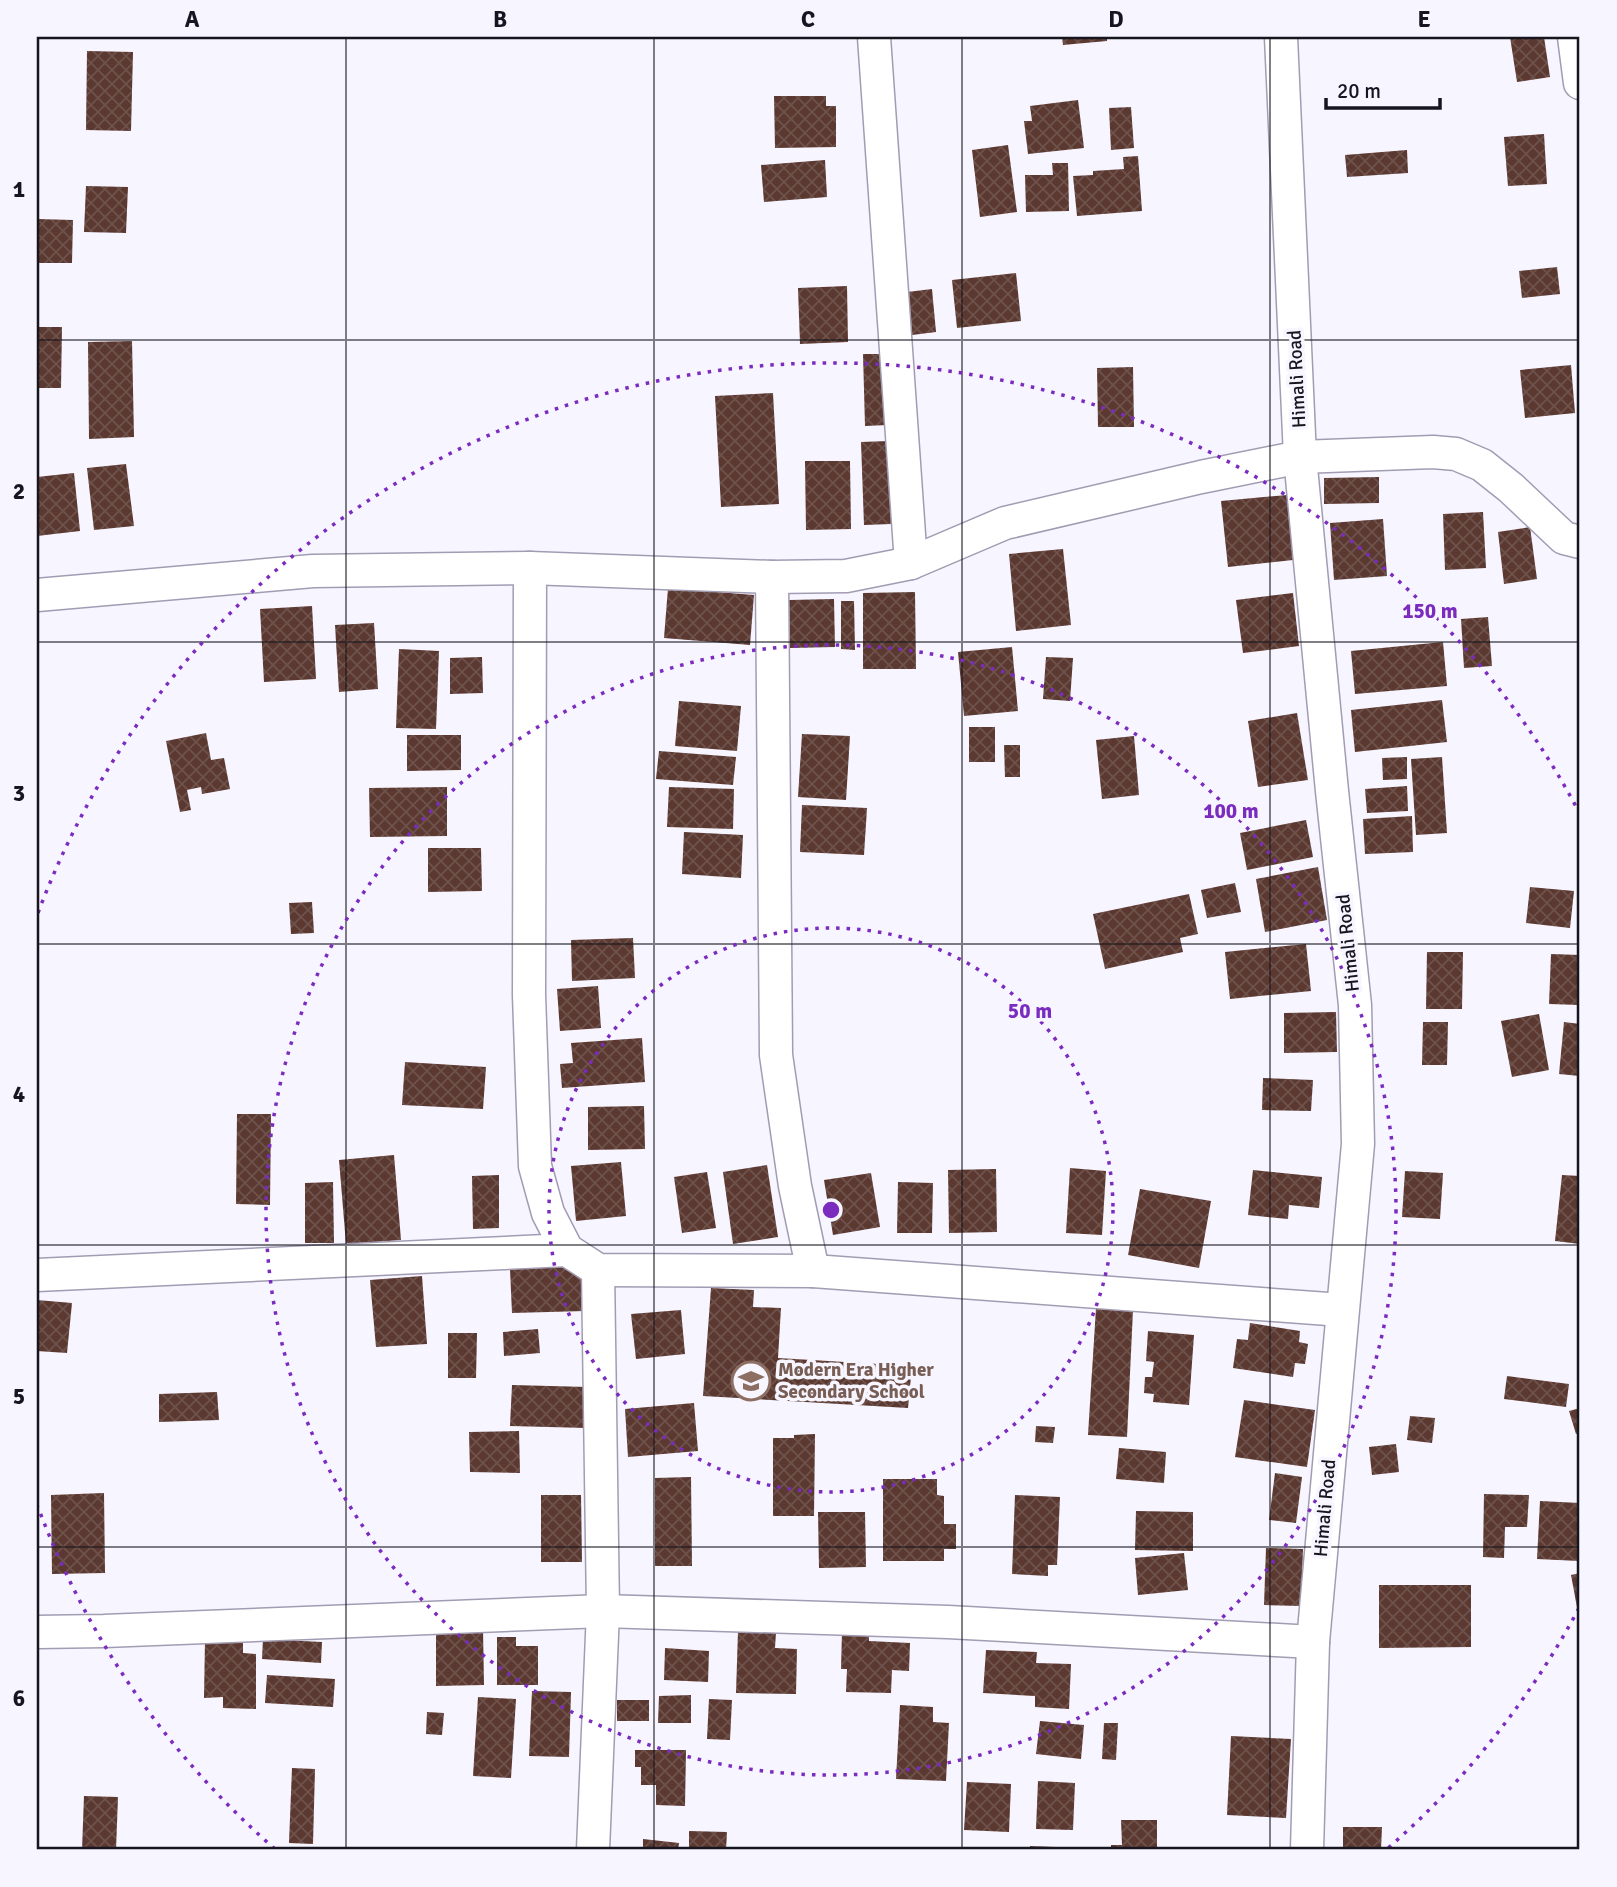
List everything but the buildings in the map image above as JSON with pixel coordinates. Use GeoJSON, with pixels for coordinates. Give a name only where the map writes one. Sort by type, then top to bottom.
{"type":"FeatureCollection","features":[{"type":"Feature","properties":{"kind":"street"},"geometry":{"type":"LineString","coordinates":[[874,37],[911,564]]}},
{"type":"Feature","properties":{"kind":"street","name":"Himali Road"},"geometry":{"type":"LineString","coordinates":[[1281,37],[1300,457],[1355,1004],[1357,1144],[1313,1642],[1307,1850]]}},
{"type":"Feature","properties":{"kind":"street"},"geometry":{"type":"LineString","coordinates":[[1574,37],[1580,83]]}},
{"type":"Feature","properties":{"kind":"street"},"geometry":{"type":"LineString","coordinates":[[37,595],[313,571],[530,568],[772,577],[846,576],[911,564],[1005,523],[1201,477],[1300,457],[1433,452],[1456,454],[1482,465],[1511,488],[1564,538],[1580,542]]}},
{"type":"Feature","properties":{"kind":"street"},"geometry":{"type":"LineString","coordinates":[[530,568],[528,995],[535,1166],[548,1213],[567,1251],[598,1270],[813,1270],[1342,1310]]}},
{"type":"Feature","properties":{"kind":"street"},"geometry":{"type":"LineString","coordinates":[[772,577],[776,1055],[795,1186],[813,1270]]}},
{"type":"Feature","properties":{"kind":"street"},"geometry":{"type":"LineString","coordinates":[[37,1275],[567,1251]]}},
{"type":"Feature","properties":{"kind":"street"},"geometry":{"type":"LineString","coordinates":[[593,1850],[603,1611],[598,1270]]}},
{"type":"Feature","properties":{"kind":"street"},"geometry":{"type":"LineString","coordinates":[[37,1632],[603,1611],[948,1622],[1313,1642]]}},
{"type":"Feature","properties":{"kind":"place","name":"Modern Era Higher Secondary School"},"geometry":{"type":"Point","coordinates":[751,1381]}}]}
